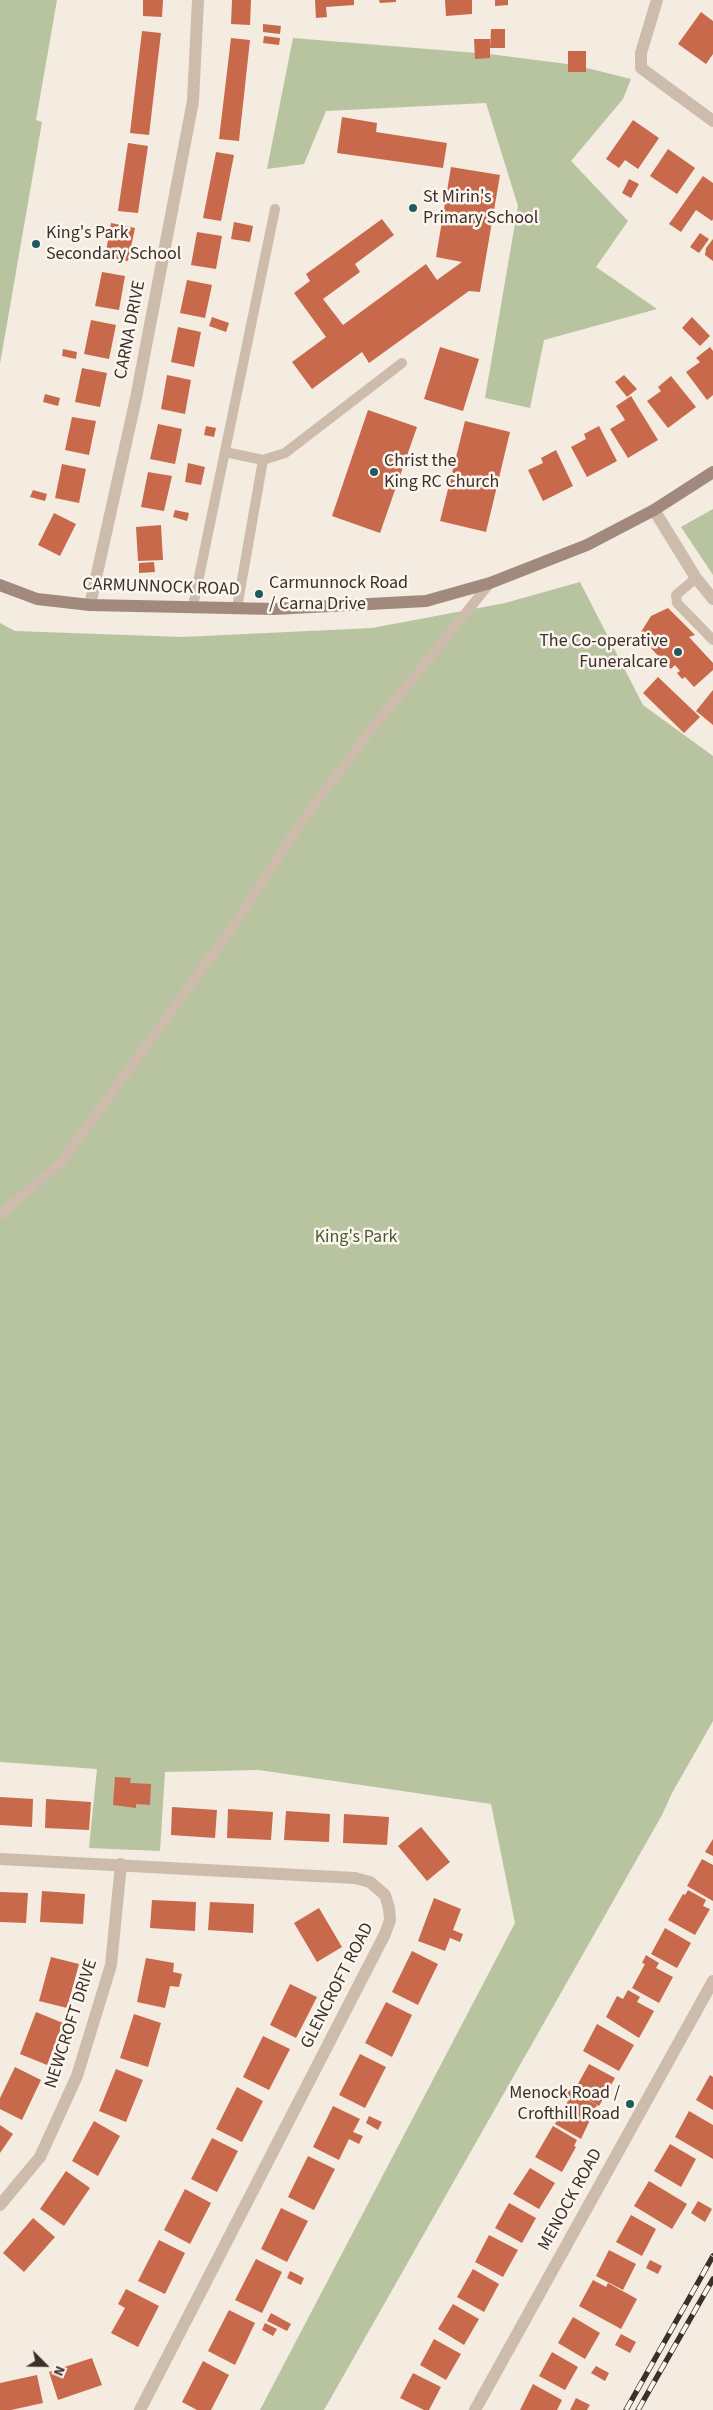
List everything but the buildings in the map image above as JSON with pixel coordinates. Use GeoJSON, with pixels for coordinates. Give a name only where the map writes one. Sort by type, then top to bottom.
{"type":"FeatureCollection","features":[{"type":"Feature","properties":{"kind":"main road","name":"CARMUNNOCK ROAD"},"geometry":{"type":"LineString","coordinates":[[0,585],[37,599],[90,605],[274,609],[426,601],[490,583],[587,545],[654,510],[713,472]]}},
{"type":"Feature","properties":{"kind":"street","name":"CARNA DRIVE"},"geometry":{"type":"LineString","coordinates":[[90,605],[136,398],[193,101],[198,0]]}},
{"type":"Feature","properties":{"kind":"street"},"geometry":{"type":"LineString","coordinates":[[657,0],[641,53],[641,68],[713,121]]}},
{"type":"Feature","properties":{"kind":"street"},"geometry":{"type":"LineString","coordinates":[[654,510],[696,578],[713,599]]}},
{"type":"Feature","properties":{"kind":"street","name":"GLENCROFT ROAD"},"geometry":{"type":"LineString","coordinates":[[0,1859],[355,1878],[370,1882],[385,1895],[390,1920],[376,1952],[140,2410]]}},
{"type":"Feature","properties":{"kind":"street","name":"NEWCROFT DRIVE"},"geometry":{"type":"LineString","coordinates":[[0,2205],[40,2157],[77,2076],[111,1965],[121,1864]]}},
{"type":"Feature","properties":{"kind":"street","name":"MENOCK ROAD"},"geometry":{"type":"LineString","coordinates":[[475,2410],[713,1981]]}},
{"type":"Feature","properties":{"kind":"lane"},"geometry":{"type":"LineString","coordinates":[[193,606],[275,209]]}},
{"type":"Feature","properties":{"kind":"lane"},"geometry":{"type":"LineString","coordinates":[[225,452],[263,460],[285,454],[402,363]]}},
{"type":"Feature","properties":{"kind":"lane"},"geometry":{"type":"LineString","coordinates":[[238,608],[263,460]]}},
{"type":"Feature","properties":{"kind":"lane"},"geometry":{"type":"LineString","coordinates":[[696,578],[676,595],[677,603],[713,640]]}},
{"type":"Feature","properties":{"kind":"lane"},"geometry":{"type":"LineString","coordinates":[[0,1215],[62,1161],[229,932],[302,821],[370,730],[490,583]]}},
{"type":"Feature","properties":{"kind":"green space"},"geometry":{"type":"Polygon","coordinates":[[[0,0],[57,0],[36,120],[42,122],[0,364],[0,0]]]}},
{"type":"Feature","properties":{"kind":"green space"},"geometry":{"type":"Polygon","coordinates":[[[293,38],[489,54],[575,65],[631,79],[623,99],[571,161],[628,221],[596,267],[657,309],[544,340],[530,408],[485,398],[518,206],[486,103],[326,111],[304,164],[267,169],[293,38]]]}},
{"type":"Feature","properties":{"kind":"green space"},"geometry":{"type":"Polygon","coordinates":[[[713,509],[713,575],[681,527],[713,509]]]}},
{"type":"Feature","properties":{"kind":"green space","name":"King's Park"},"geometry":{"type":"Polygon","coordinates":[[[580,582],[643,705],[713,756],[713,1721],[672,1793],[662,1815],[324,2410],[260,2410],[515,1923],[491,1804],[259,1770],[165,1772],[160,1851],[89,1848],[97,1769],[0,1762],[0,623],[15,631],[182,637],[372,628],[505,603],[580,582]]]}},
{"type":"Feature","properties":{"kind":"railway"},"geometry":{"type":"LineString","coordinates":[[626,2410],[713,2256]]}},
{"type":"Feature","properties":{"kind":"railway"},"geometry":{"type":"LineString","coordinates":[[638,2410],[713,2279]]}},
{"type":"Feature","properties":{"kind":"place","name":"St Mirin's Primary School"},"geometry":{"type":"Point","coordinates":[413,208]}},
{"type":"Feature","properties":{"kind":"place","name":"King's Park Secondary School"},"geometry":{"type":"Point","coordinates":[36,244]}},
{"type":"Feature","properties":{"kind":"place","name":"Christ the King RC Church"},"geometry":{"type":"Point","coordinates":[374,472]}},
{"type":"Feature","properties":{"kind":"place","name":"Carmunnock Road / Carna Drive"},"geometry":{"type":"Point","coordinates":[259,594]}},
{"type":"Feature","properties":{"kind":"place","name":"The Co-operative Funeralcare"},"geometry":{"type":"Point","coordinates":[678,652]}},
{"type":"Feature","properties":{"kind":"place","name":"Menock Road / Crofthill Road"},"geometry":{"type":"Point","coordinates":[630,2104]}}]}
